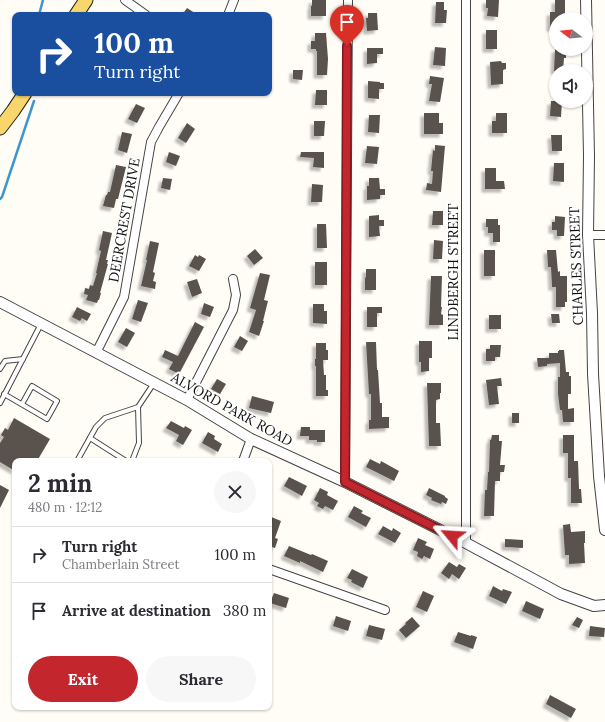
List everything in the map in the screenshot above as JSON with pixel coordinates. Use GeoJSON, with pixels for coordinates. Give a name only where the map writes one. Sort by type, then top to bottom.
{"type":"FeatureCollection","features":[{"type":"Feature","properties":{"kind":"main road"},"geometry":{"type":"LineString","coordinates":[[78,12],[86,0]]}},
{"type":"Feature","properties":{"kind":"main road"},"geometry":{"type":"LineString","coordinates":[[0,128],[23,96]]}},
{"type":"Feature","properties":{"kind":"street"},"geometry":{"type":"LineString","coordinates":[[125,0],[142,12]]}},
{"type":"Feature","properties":{"kind":"street"},"geometry":{"type":"LineString","coordinates":[[229,12],[234,0]]}},
{"type":"Feature","properties":{"kind":"street"},"geometry":{"type":"LineString","coordinates":[[345,482],[348,0]]}},
{"type":"Feature","properties":{"kind":"street","name":"LINDBERGH STREET"},"geometry":{"type":"LineString","coordinates":[[466,0],[466,543]]}},
{"type":"Feature","properties":{"kind":"street","name":"CHARLES STREET"},"geometry":{"type":"LineString","coordinates":[[586,0],[589,156],[588,235],[593,374],[599,476],[605,530]]}},
{"type":"Feature","properties":{"kind":"street","name":"DEERCREST DRIVE"},"geometry":{"type":"LineString","coordinates":[[96,353],[124,297],[151,142],[177,96]]}},
{"type":"Feature","properties":{"kind":"street"},"geometry":{"type":"LineString","coordinates":[[588,235],[605,235]]}},
{"type":"Feature","properties":{"kind":"street"},"geometry":{"type":"LineString","coordinates":[[187,400],[233,310],[236,295],[233,279]]}},
{"type":"Feature","properties":{"kind":"street","name":"ALVORD PARK ROAD"},"geometry":{"type":"LineString","coordinates":[[0,302],[187,400],[251,439],[345,482],[466,543],[562,594],[594,606],[605,605]]}},
{"type":"Feature","properties":{"kind":"street"},"geometry":{"type":"LineString","coordinates":[[244,458],[251,439]]}},
{"type":"Feature","properties":{"kind":"street"},"geometry":{"type":"LineString","coordinates":[[272,570],[385,610]]}},
{"type":"Feature","properties":{"kind":"lane"},"geometry":{"type":"LineString","coordinates":[[0,403],[41,324]]}},
{"type":"Feature","properties":{"kind":"lane"},"geometry":{"type":"LineString","coordinates":[[0,369],[5,361],[23,359]]}},
{"type":"Feature","properties":{"kind":"lane"},"geometry":{"type":"LineString","coordinates":[[133,458],[138,443],[138,407],[154,383]]}},
{"type":"Feature","properties":{"kind":"lane"},"geometry":{"type":"LineString","coordinates":[[4,394],[47,419],[57,401],[32,386],[22,404]]}},
{"type":"Feature","properties":{"kind":"lane"},"geometry":{"type":"LineString","coordinates":[[79,458],[96,428],[105,418],[138,407]]}},
{"type":"Feature","properties":{"kind":"lane"},"geometry":{"type":"LineString","coordinates":[[90,438],[121,458]]}},
{"type":"Feature","properties":{"kind":"building"},"geometry":{"type":"Polygon","coordinates":[[[312,0],[326,0],[326,16],[311,16],[312,0]]]}},
{"type":"Feature","properties":{"kind":"building"},"geometry":{"type":"Polygon","coordinates":[[[486,0],[499,0],[498,17],[487,16],[488,8],[486,8],[486,0]]]}},
{"type":"Feature","properties":{"kind":"building"},"geometry":{"type":"Polygon","coordinates":[[[555,0],[565,0],[565,12],[555,12],[555,0]]]}},
{"type":"Feature","properties":{"kind":"building"},"geometry":{"type":"Polygon","coordinates":[[[436,2],[444,2],[444,10],[447,10],[446,23],[435,23],[436,2]]]}},
{"type":"Feature","properties":{"kind":"building"},"geometry":{"type":"Polygon","coordinates":[[[187,8],[193,12],[184,12],[187,8]]]}},
{"type":"Feature","properties":{"kind":"building"},"geometry":{"type":"Polygon","coordinates":[[[368,13],[377,13],[378,30],[367,31],[366,18],[368,18],[368,13]]]}},
{"type":"Feature","properties":{"kind":"building"},"geometry":{"type":"Polygon","coordinates":[[[486,30],[497,30],[497,49],[486,49],[486,30]]]}},
{"type":"Feature","properties":{"kind":"building"},"geometry":{"type":"Polygon","coordinates":[[[315,33],[326,33],[328,59],[327,75],[317,75],[317,51],[316,49],[311,49],[311,41],[315,41],[315,33]]]}},
{"type":"Feature","properties":{"kind":"building"},"geometry":{"type":"Polygon","coordinates":[[[435,47],[446,48],[445,66],[433,65],[435,47]]]}},
{"type":"Feature","properties":{"kind":"building"},"geometry":{"type":"Polygon","coordinates":[[[367,48],[383,48],[383,54],[377,54],[377,63],[367,64],[367,48]]]}},
{"type":"Feature","properties":{"kind":"building"},"geometry":{"type":"Polygon","coordinates":[[[555,56],[566,56],[566,58],[564,58],[564,64],[554,64],[555,56]]]}},
{"type":"Feature","properties":{"kind":"building"},"geometry":{"type":"Polygon","coordinates":[[[501,61],[502,63],[506,63],[506,69],[503,70],[503,84],[491,85],[490,62],[501,61]]]}},
{"type":"Feature","properties":{"kind":"building"},"geometry":{"type":"Polygon","coordinates":[[[293,70],[303,70],[302,80],[293,79],[293,70]]]}},
{"type":"Feature","properties":{"kind":"building"},"geometry":{"type":"Polygon","coordinates":[[[430,76],[444,78],[440,102],[429,101],[432,84],[429,84],[430,76]]]}},
{"type":"Feature","properties":{"kind":"building"},"geometry":{"type":"Polygon","coordinates":[[[368,81],[384,83],[384,89],[379,89],[379,99],[368,98],[368,81]]]}},
{"type":"Feature","properties":{"kind":"building"},"geometry":{"type":"Polygon","coordinates":[[[316,90],[327,90],[327,105],[315,105],[316,90]]]}},
{"type":"Feature","properties":{"kind":"building"},"geometry":{"type":"Polygon","coordinates":[[[136,104],[145,108],[137,123],[128,119],[136,104]]]}},
{"type":"Feature","properties":{"kind":"building"},"geometry":{"type":"Polygon","coordinates":[[[551,108],[562,108],[561,117],[550,116],[551,108]]]}},
{"type":"Feature","properties":{"kind":"building"},"geometry":{"type":"Polygon","coordinates":[[[424,113],[439,113],[439,123],[443,123],[443,134],[424,134],[424,113]]]}},
{"type":"Feature","properties":{"kind":"building"},"geometry":{"type":"Polygon","coordinates":[[[496,113],[507,113],[507,133],[492,133],[492,121],[496,121],[496,113]]]}},
{"type":"Feature","properties":{"kind":"building"},"geometry":{"type":"Polygon","coordinates":[[[369,115],[380,115],[379,133],[368,132],[369,115]]]}},
{"type":"Feature","properties":{"kind":"building"},"geometry":{"type":"Polygon","coordinates":[[[314,121],[325,121],[324,136],[314,136],[314,121]]]}},
{"type":"Feature","properties":{"kind":"building"},"geometry":{"type":"Polygon","coordinates":[[[187,123],[195,129],[186,143],[178,138],[187,123]]]}},
{"type":"Feature","properties":{"kind":"building"},"geometry":{"type":"Polygon","coordinates":[[[122,132],[132,134],[127,153],[118,150],[122,132]]]}},
{"type":"Feature","properties":{"kind":"building"},"geometry":{"type":"Polygon","coordinates":[[[551,135],[562,135],[562,151],[552,151],[551,135]]]}},
{"type":"Feature","properties":{"kind":"building"},"geometry":{"type":"Polygon","coordinates":[[[435,145],[445,146],[441,192],[426,190],[427,183],[432,184],[433,171],[431,171],[433,150],[435,151],[435,145]]]}},
{"type":"Feature","properties":{"kind":"building"},"geometry":{"type":"Polygon","coordinates":[[[367,146],[379,147],[377,164],[365,163],[367,146]]]}},
{"type":"Feature","properties":{"kind":"building"},"geometry":{"type":"Polygon","coordinates":[[[169,152],[180,156],[176,166],[166,162],[169,152]]]}},
{"type":"Feature","properties":{"kind":"building"},"geometry":{"type":"Polygon","coordinates":[[[301,152],[324,152],[324,168],[313,167],[314,158],[300,157],[301,152]]]}},
{"type":"Feature","properties":{"kind":"building"},"geometry":{"type":"Polygon","coordinates":[[[554,163],[564,163],[564,182],[553,181],[554,163]]]}},
{"type":"Feature","properties":{"kind":"building"},"geometry":{"type":"Polygon","coordinates":[[[116,165],[126,167],[118,199],[116,199],[114,208],[103,206],[106,195],[110,192],[116,165]]]}},
{"type":"Feature","properties":{"kind":"building"},"geometry":{"type":"Polygon","coordinates":[[[485,168],[496,168],[496,181],[504,181],[505,189],[485,189],[485,168]]]}},
{"type":"Feature","properties":{"kind":"building"},"geometry":{"type":"Polygon","coordinates":[[[163,178],[172,179],[170,190],[161,188],[163,178]]]}},
{"type":"Feature","properties":{"kind":"building"},"geometry":{"type":"Polygon","coordinates":[[[369,178],[379,178],[380,189],[385,189],[385,195],[380,195],[380,199],[367,200],[367,186],[369,186],[369,178]]]}},
{"type":"Feature","properties":{"kind":"building"},"geometry":{"type":"Polygon","coordinates":[[[312,184],[323,185],[322,202],[311,202],[312,184]]]}},
{"type":"Feature","properties":{"kind":"building"},"geometry":{"type":"Polygon","coordinates":[[[433,211],[443,211],[443,225],[432,225],[433,211]]]}},
{"type":"Feature","properties":{"kind":"building"},"geometry":{"type":"Polygon","coordinates":[[[379,215],[379,220],[384,220],[384,226],[379,226],[380,236],[369,237],[369,216],[379,215]]]}},
{"type":"Feature","properties":{"kind":"building"},"geometry":{"type":"Polygon","coordinates":[[[555,216],[565,217],[564,236],[557,236],[557,230],[552,230],[552,222],[555,222],[555,216]]]}},
{"type":"Feature","properties":{"kind":"building"},"geometry":{"type":"Polygon","coordinates":[[[486,219],[498,219],[498,225],[500,225],[500,242],[493,242],[493,233],[488,233],[486,219]]]}},
{"type":"Feature","properties":{"kind":"building"},"geometry":{"type":"Polygon","coordinates":[[[317,224],[326,224],[327,248],[317,248],[317,224]]]}},
{"type":"Feature","properties":{"kind":"building"},"geometry":{"type":"Polygon","coordinates":[[[103,231],[112,233],[106,260],[108,260],[108,264],[97,303],[86,300],[88,295],[84,294],[85,288],[89,289],[90,285],[93,286],[97,273],[101,251],[99,250],[103,231]]]}},
{"type":"Feature","properties":{"kind":"building"},"geometry":{"type":"Polygon","coordinates":[[[434,240],[443,241],[442,259],[433,259],[434,240]]]}},
{"type":"Feature","properties":{"kind":"building"},"geometry":{"type":"Polygon","coordinates":[[[150,241],[159,243],[153,272],[155,273],[153,281],[156,282],[155,289],[141,286],[150,241]]]}},
{"type":"Feature","properties":{"kind":"building"},"geometry":{"type":"Polygon","coordinates":[[[255,249],[263,258],[254,265],[247,256],[255,249]]]}},
{"type":"Feature","properties":{"kind":"building"},"geometry":{"type":"Polygon","coordinates":[[[484,250],[495,250],[495,276],[484,276],[484,250]]]}},
{"type":"Feature","properties":{"kind":"building"},"geometry":{"type":"Polygon","coordinates":[[[547,250],[556,250],[558,272],[560,271],[560,276],[567,276],[567,302],[565,302],[565,307],[556,307],[556,287],[552,287],[551,267],[548,267],[547,250]]]}},
{"type":"Feature","properties":{"kind":"building"},"geometry":{"type":"Polygon","coordinates":[[[195,255],[198,257],[199,255],[206,259],[199,271],[189,266],[195,255]]]}},
{"type":"Feature","properties":{"kind":"building"},"geometry":{"type":"Polygon","coordinates":[[[315,262],[327,262],[327,285],[315,285],[315,262]]]}},
{"type":"Feature","properties":{"kind":"building"},"geometry":{"type":"Polygon","coordinates":[[[366,269],[376,269],[376,290],[365,290],[366,269]]]}},
{"type":"Feature","properties":{"kind":"building"},"geometry":{"type":"Polygon","coordinates":[[[260,273],[270,275],[264,300],[268,301],[259,336],[249,332],[256,310],[250,308],[260,273]]]}},
{"type":"Feature","properties":{"kind":"building"},"geometry":{"type":"Polygon","coordinates":[[[431,276],[442,276],[441,314],[443,315],[443,325],[429,325],[431,276]]]}},
{"type":"Feature","properties":{"kind":"building"},"geometry":{"type":"Polygon","coordinates":[[[197,279],[202,293],[192,297],[187,282],[197,279]]]}},
{"type":"Feature","properties":{"kind":"building"},"geometry":{"type":"Polygon","coordinates":[[[138,300],[148,303],[141,322],[132,319],[138,300]]]}},
{"type":"Feature","properties":{"kind":"building"},"geometry":{"type":"Polygon","coordinates":[[[204,303],[214,307],[210,317],[201,314],[204,303]]]}},
{"type":"Feature","properties":{"kind":"building"},"geometry":{"type":"Polygon","coordinates":[[[313,304],[324,304],[324,311],[327,311],[327,324],[313,323],[313,304]]]}},
{"type":"Feature","properties":{"kind":"building"},"geometry":{"type":"Polygon","coordinates":[[[77,307],[91,314],[87,321],[82,318],[80,321],[72,317],[77,307]]]}},
{"type":"Feature","properties":{"kind":"building"},"geometry":{"type":"Polygon","coordinates":[[[367,307],[382,307],[382,313],[377,313],[377,327],[367,327],[367,307]]]}},
{"type":"Feature","properties":{"kind":"building"},"geometry":{"type":"Polygon","coordinates":[[[551,314],[559,314],[560,323],[552,323],[551,314]]]}},
{"type":"Feature","properties":{"kind":"building"},"geometry":{"type":"Polygon","coordinates":[[[489,315],[501,315],[501,329],[489,329],[489,315]]]}},
{"type":"Feature","properties":{"kind":"building"},"geometry":{"type":"Polygon","coordinates":[[[195,322],[204,327],[179,374],[169,369],[173,362],[162,357],[165,350],[178,356],[195,322]]]}},
{"type":"Feature","properties":{"kind":"building"},"geometry":{"type":"Polygon","coordinates":[[[126,328],[135,333],[127,347],[118,342],[126,328]]]}},
{"type":"Feature","properties":{"kind":"building"},"geometry":{"type":"Polygon","coordinates":[[[240,336],[248,341],[242,351],[234,347],[240,336]]]}},
{"type":"Feature","properties":{"kind":"building"},"geometry":{"type":"Polygon","coordinates":[[[419,341],[432,341],[432,358],[429,358],[429,371],[421,372],[421,362],[419,362],[419,341]]]}},
{"type":"Feature","properties":{"kind":"building"},"geometry":{"type":"Polygon","coordinates":[[[366,342],[376,342],[377,370],[380,403],[382,403],[382,417],[389,417],[389,428],[369,429],[369,420],[371,420],[371,394],[369,394],[366,342]]]}},
{"type":"Feature","properties":{"kind":"building"},"geometry":{"type":"Polygon","coordinates":[[[316,343],[326,343],[326,350],[328,350],[328,360],[323,360],[328,396],[316,396],[316,343]]]}},
{"type":"Feature","properties":{"kind":"building"},"geometry":{"type":"Polygon","coordinates":[[[490,345],[501,345],[500,357],[495,357],[495,361],[486,361],[486,349],[490,349],[490,345]]]}},
{"type":"Feature","properties":{"kind":"building"},"geometry":{"type":"Polygon","coordinates":[[[559,350],[564,350],[566,372],[569,372],[569,376],[571,376],[571,394],[568,394],[568,409],[574,408],[574,422],[563,422],[562,410],[560,410],[558,377],[560,377],[560,363],[547,364],[547,366],[538,367],[537,358],[549,358],[549,353],[558,353],[559,350]]]}},
{"type":"Feature","properties":{"kind":"building"},"geometry":{"type":"Polygon","coordinates":[[[501,378],[502,386],[497,386],[499,404],[489,405],[486,380],[501,378]]]}},
{"type":"Feature","properties":{"kind":"building"},"geometry":{"type":"Polygon","coordinates":[[[217,379],[226,384],[220,394],[211,389],[217,379]]]}},
{"type":"Feature","properties":{"kind":"building"},"geometry":{"type":"Polygon","coordinates":[[[427,383],[441,383],[440,399],[436,400],[436,423],[440,423],[441,446],[429,446],[427,383]]]}},
{"type":"Feature","properties":{"kind":"building"},"geometry":{"type":"Polygon","coordinates":[[[252,396],[274,402],[271,413],[249,408],[252,396]]]}},
{"type":"Feature","properties":{"kind":"building"},"geometry":{"type":"Polygon","coordinates":[[[512,413],[519,413],[519,423],[512,423],[512,413]]]}},
{"type":"Feature","properties":{"kind":"building"},"geometry":{"type":"Polygon","coordinates":[[[14,418],[50,439],[39,458],[12,458],[12,469],[0,462],[0,443],[4,437],[1,435],[5,428],[8,430],[14,418]]]}},
{"type":"Feature","properties":{"kind":"building"},"geometry":{"type":"Polygon","coordinates":[[[171,421],[184,428],[185,426],[192,430],[183,445],[176,441],[179,435],[166,428],[171,421]]]}},
{"type":"Feature","properties":{"kind":"building"},"geometry":{"type":"Polygon","coordinates":[[[301,427],[310,427],[310,430],[325,430],[325,442],[309,440],[309,436],[300,436],[301,427]]]}},
{"type":"Feature","properties":{"kind":"building"},"geometry":{"type":"Polygon","coordinates":[[[208,432],[215,436],[214,439],[222,444],[218,452],[202,443],[208,432]]]}},
{"type":"Feature","properties":{"kind":"building"},"geometry":{"type":"Polygon","coordinates":[[[492,435],[499,435],[499,441],[502,441],[500,465],[505,465],[504,472],[500,472],[500,481],[495,481],[494,516],[484,516],[485,490],[487,490],[490,440],[492,435]]]}},
{"type":"Feature","properties":{"kind":"building"},"geometry":{"type":"Polygon","coordinates":[[[563,435],[574,435],[574,461],[578,461],[579,489],[581,489],[582,503],[571,503],[571,478],[568,478],[568,453],[563,453],[563,435]]]}},
{"type":"Feature","properties":{"kind":"building"},"geometry":{"type":"Polygon","coordinates":[[[370,459],[380,464],[381,461],[399,471],[394,481],[366,467],[370,459]]]}},
{"type":"Feature","properties":{"kind":"building"},"geometry":{"type":"Polygon","coordinates":[[[289,477],[307,486],[302,496],[284,486],[289,477]]]}},
{"type":"Feature","properties":{"kind":"building"},"geometry":{"type":"Polygon","coordinates":[[[0,485],[9,490],[0,508],[0,485]]]}},
{"type":"Feature","properties":{"kind":"building"},"geometry":{"type":"Polygon","coordinates":[[[320,488],[328,492],[327,495],[338,501],[333,510],[325,506],[323,509],[317,506],[319,503],[314,500],[320,488]]]}},
{"type":"Feature","properties":{"kind":"building"},"geometry":{"type":"Polygon","coordinates":[[[429,488],[445,496],[448,499],[446,504],[442,502],[441,504],[431,500],[432,498],[426,495],[429,488]]]}},
{"type":"Feature","properties":{"kind":"building"},"geometry":{"type":"Polygon","coordinates":[[[354,506],[363,511],[361,513],[371,518],[366,527],[348,517],[354,506]]]}},
{"type":"Feature","properties":{"kind":"building"},"geometry":{"type":"Polygon","coordinates":[[[272,517],[281,521],[275,538],[278,539],[275,548],[272,547],[272,517]]]}},
{"type":"Feature","properties":{"kind":"building"},"geometry":{"type":"Polygon","coordinates":[[[570,524],[571,532],[585,531],[585,563],[569,564],[569,555],[565,555],[563,525],[570,524]]]}},
{"type":"Feature","properties":{"kind":"building"},"geometry":{"type":"Polygon","coordinates":[[[383,526],[392,531],[393,528],[401,533],[395,543],[378,534],[383,526]]]}},
{"type":"Feature","properties":{"kind":"building"},"geometry":{"type":"Polygon","coordinates":[[[418,538],[427,542],[425,545],[434,549],[430,559],[424,556],[422,559],[417,556],[418,552],[413,550],[418,538]]]}},
{"type":"Feature","properties":{"kind":"building"},"geometry":{"type":"Polygon","coordinates":[[[505,539],[523,540],[523,548],[505,547],[505,539]]]}},
{"type":"Feature","properties":{"kind":"building"},"geometry":{"type":"Polygon","coordinates":[[[289,546],[328,561],[323,572],[300,561],[300,563],[284,556],[289,546]]]}},
{"type":"Feature","properties":{"kind":"building"},"geometry":{"type":"Polygon","coordinates":[[[449,562],[457,567],[459,564],[466,568],[459,579],[452,574],[449,579],[441,573],[449,562]]]}},
{"type":"Feature","properties":{"kind":"building"},"geometry":{"type":"Polygon","coordinates":[[[352,569],[368,577],[363,588],[351,582],[352,580],[347,578],[352,569]]]}},
{"type":"Feature","properties":{"kind":"building"},"geometry":{"type":"Polygon","coordinates":[[[493,586],[502,591],[503,589],[512,592],[506,604],[489,596],[493,586]]]}},
{"type":"Feature","properties":{"kind":"building"},"geometry":{"type":"Polygon","coordinates":[[[423,591],[434,596],[427,612],[416,607],[423,591]]]}},
{"type":"Feature","properties":{"kind":"building"},"geometry":{"type":"Polygon","coordinates":[[[274,593],[289,598],[286,608],[272,604],[274,593]]]}},
{"type":"Feature","properties":{"kind":"building"},"geometry":{"type":"Polygon","coordinates":[[[526,601],[544,609],[540,619],[522,611],[526,601]]]}},
{"type":"Feature","properties":{"kind":"building"},"geometry":{"type":"Polygon","coordinates":[[[336,616],[351,621],[348,631],[333,626],[336,616]]]}},
{"type":"Feature","properties":{"kind":"building"},"geometry":{"type":"Polygon","coordinates":[[[412,617],[420,626],[406,638],[399,630],[412,617]]]}},
{"type":"Feature","properties":{"kind":"building"},"geometry":{"type":"Polygon","coordinates":[[[577,617],[583,620],[579,628],[572,625],[577,617]]]}},
{"type":"Feature","properties":{"kind":"building"},"geometry":{"type":"Polygon","coordinates":[[[369,625],[385,629],[382,640],[366,636],[369,625]]]}},
{"type":"Feature","properties":{"kind":"building"},"geometry":{"type":"Polygon","coordinates":[[[590,626],[605,628],[604,637],[589,636],[590,626]]]}},
{"type":"Feature","properties":{"kind":"building"},"geometry":{"type":"Polygon","coordinates":[[[458,632],[477,637],[473,649],[454,642],[458,632]]]}},
{"type":"Feature","properties":{"kind":"building"},"geometry":{"type":"Polygon","coordinates":[[[550,695],[576,709],[571,718],[546,704],[550,695]]]}},
{"type":"Feature","properties":{"kind":"waterway"},"geometry":{"type":"LineString","coordinates":[[40,12],[43,0]]}},
{"type":"Feature","properties":{"kind":"waterway"},"geometry":{"type":"LineString","coordinates":[[0,199],[2,197],[34,101]]}},
{"type":"Feature","properties":{"kind":"route"},"geometry":{"type":"LineString","coordinates":[[347,46],[345,482],[452,536]]}}]}
